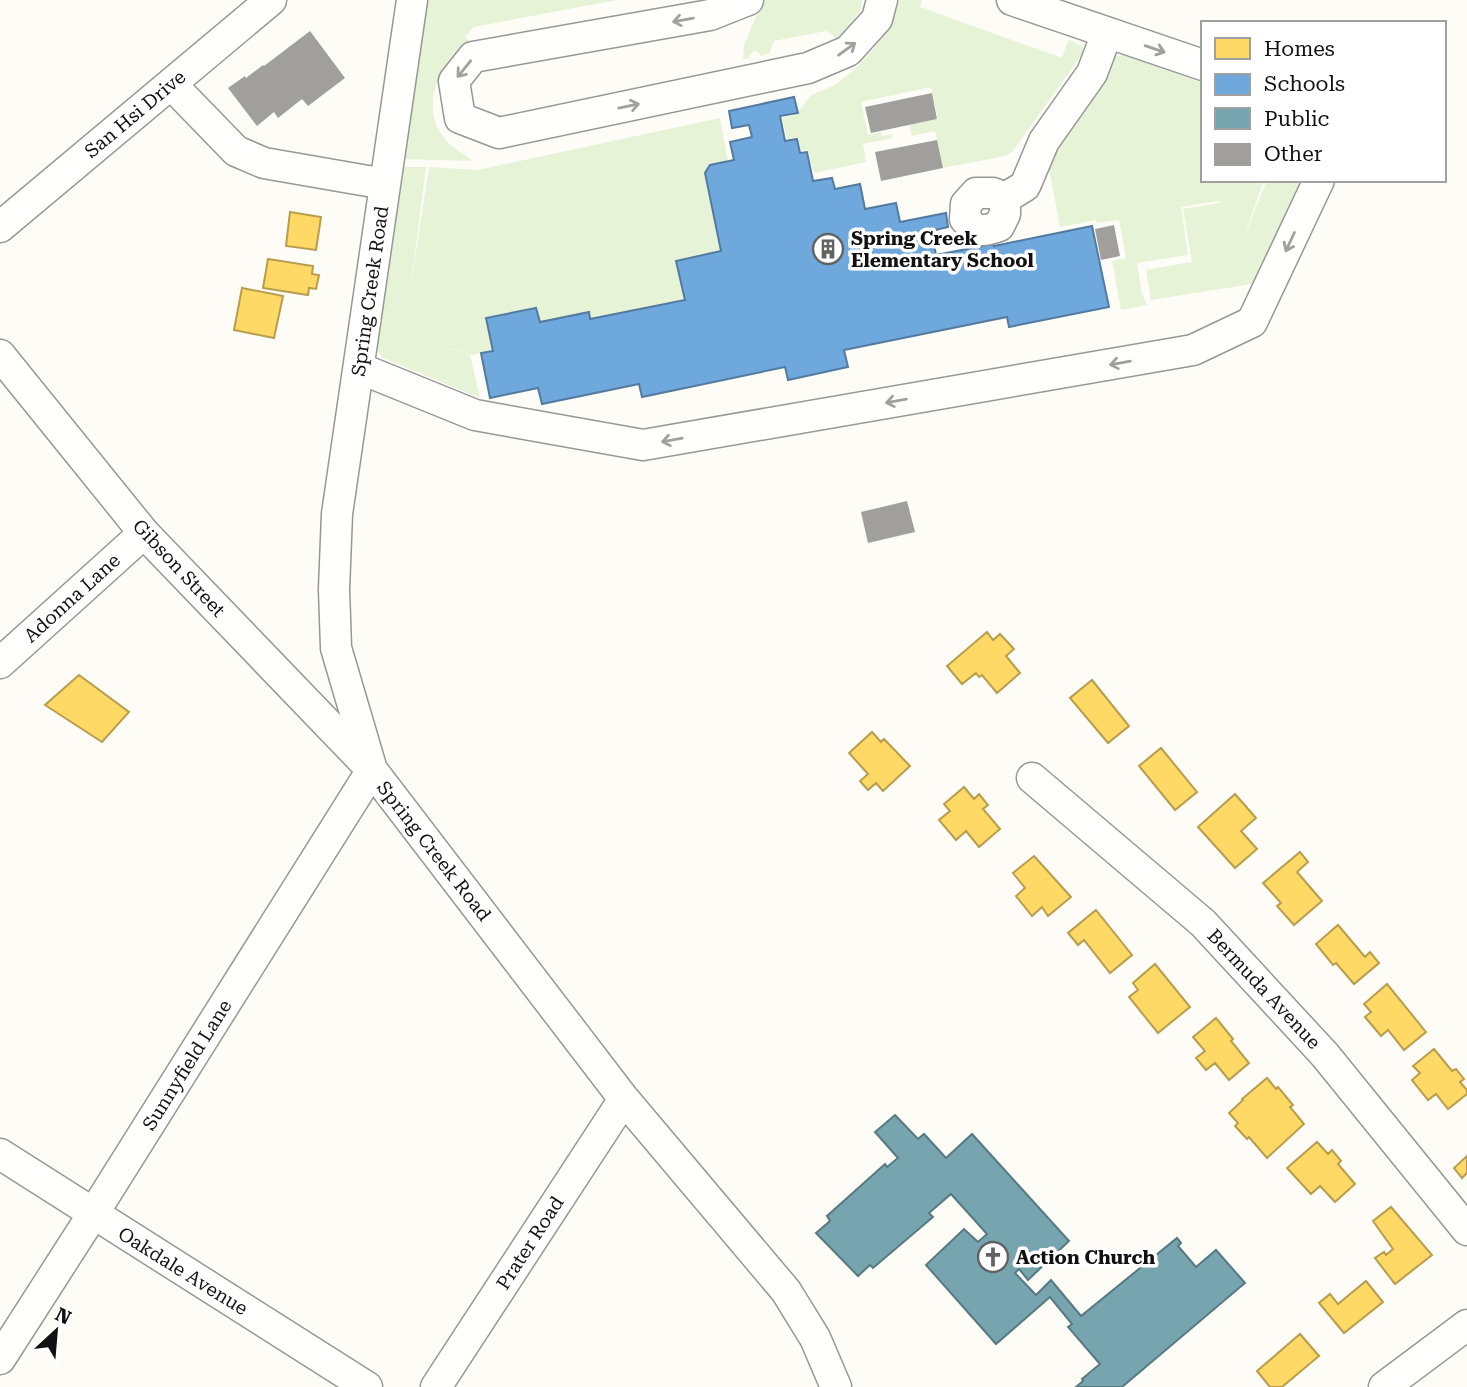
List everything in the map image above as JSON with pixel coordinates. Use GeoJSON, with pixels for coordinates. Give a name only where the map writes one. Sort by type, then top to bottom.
{"type":"FeatureCollection","features":[{"type":"Feature","properties":{"kind":"street","name":"San Hsi Drive"},"geometry":{"type":"LineString","coordinates":[[0,227],[271,0]]}},
{"type":"Feature","properties":{"kind":"street","name":"Spring Creek Road"},"geometry":{"type":"LineString","coordinates":[[412,0],[337,514],[334,589],[336,648],[372,770],[624,1099],[786,1291],[815,1338],[836,1387]]}},
{"type":"Feature","properties":{"kind":"street"},"geometry":{"type":"LineString","coordinates":[[748,0],[710,15],[473,57],[454,81],[460,118],[499,133],[808,68],[848,51],[877,19],[882,0]]}},
{"type":"Feature","properties":{"kind":"street"},"geometry":{"type":"LineString","coordinates":[[1012,0],[1201,64]]}},
{"type":"Feature","properties":{"kind":"street"},"geometry":{"type":"LineString","coordinates":[[1005,198],[1025,186],[1044,141],[1092,73],[1107,33]]}},
{"type":"Feature","properties":{"kind":"street"},"geometry":{"type":"LineString","coordinates":[[171,84],[236,151],[264,163],[385,184]]}},
{"type":"Feature","properties":{"kind":"street"},"geometry":{"type":"LineString","coordinates":[[359,368],[475,415],[643,445],[1194,350],[1252,322],[1318,182]]}},
{"type":"Feature","properties":{"kind":"street","name":"Gibson Street"},"geometry":{"type":"LineString","coordinates":[[0,355],[144,533],[372,770]]}},
{"type":"Feature","properties":{"kind":"street","name":"Adonna Lane"},"geometry":{"type":"LineString","coordinates":[[0,663],[144,533]]}},
{"type":"Feature","properties":{"kind":"street","name":"Sunnyfield Lane"},"geometry":{"type":"LineString","coordinates":[[0,1359],[372,770]]}},
{"type":"Feature","properties":{"kind":"street","name":"Bermuda Avenue"},"geometry":{"type":"LineString","coordinates":[[1032,778],[1203,923],[1325,1055],[1467,1230]]}},
{"type":"Feature","properties":{"kind":"street","name":"Prater Road"},"geometry":{"type":"LineString","coordinates":[[436,1387],[624,1099]]}},
{"type":"Feature","properties":{"kind":"street","name":"Oakdale Avenue"},"geometry":{"type":"LineString","coordinates":[[0,1154],[366,1387]]}},
{"type":"Feature","properties":{"kind":"street"},"geometry":{"type":"LineString","coordinates":[[1384,1387],[1467,1325]]}},
{"type":"Feature","properties":{"kind":"green space"},"geometry":{"type":"Polygon","coordinates":[[[428,0],[617,0],[474,27],[465,37],[474,45],[454,58],[445,68],[435,88],[433,99],[439,130],[448,142],[471,159],[470,161],[403,159],[428,0]]]}},
{"type":"Feature","properties":{"kind":"green space"},"geometry":{"type":"Polygon","coordinates":[[[763,0],[862,0],[861,9],[832,51],[829,49],[836,38],[826,31],[774,41],[769,54],[760,56],[755,51],[749,58],[743,59],[744,45],[763,0]]]}},
{"type":"Feature","properties":{"kind":"green space"},"geometry":{"type":"Polygon","coordinates":[[[900,0],[922,0],[920,7],[1062,58],[1070,40],[1083,47],[1083,53],[1012,152],[1005,156],[943,168],[935,131],[912,136],[909,125],[938,119],[931,87],[861,102],[868,135],[881,132],[882,136],[892,134],[893,138],[863,144],[866,162],[814,173],[808,150],[801,151],[798,137],[787,139],[782,118],[796,115],[811,95],[833,86],[852,72],[875,48],[892,24],[900,0]]]}},
{"type":"Feature","properties":{"kind":"green space"},"geometry":{"type":"Polygon","coordinates":[[[1126,55],[1201,82],[1201,182],[1263,182],[1243,240],[1266,182],[1303,182],[1263,276],[1252,284],[1151,300],[1146,270],[1192,262],[1183,209],[1219,203],[1224,235],[1219,201],[1181,207],[1188,255],[1137,263],[1142,294],[1147,305],[1121,310],[1112,261],[1126,258],[1119,220],[1097,223],[1096,220],[1060,227],[1048,163],[1114,56],[1126,55]]]}},
{"type":"Feature","properties":{"kind":"green space"},"geometry":{"type":"Polygon","coordinates":[[[720,118],[728,160],[710,164],[704,173],[720,251],[677,260],[685,300],[590,319],[589,312],[540,322],[537,307],[486,317],[493,350],[472,355],[404,334],[470,355],[480,398],[383,358],[376,350],[402,167],[426,167],[410,292],[429,167],[478,170],[720,118]]]}},
{"type":"Feature","properties":{"kind":"building: Homes"},"geometry":{"type":"Polygon","coordinates":[[[290,212],[321,217],[316,250],[286,246],[290,212]]]}},
{"type":"Feature","properties":{"kind":"building: Homes"},"geometry":{"type":"Polygon","coordinates":[[[268,259],[313,266],[312,274],[319,275],[316,289],[309,288],[308,295],[263,288],[268,259]]]}},
{"type":"Feature","properties":{"kind":"building: Homes"},"geometry":{"type":"Polygon","coordinates":[[[242,288],[283,296],[274,338],[234,330],[242,288]]]}},
{"type":"Feature","properties":{"kind":"building: Homes"},"geometry":{"type":"Polygon","coordinates":[[[987,632],[993,640],[1000,634],[1014,649],[1006,656],[1020,673],[997,693],[982,675],[979,677],[976,673],[962,684],[947,666],[987,632]]]}},
{"type":"Feature","properties":{"kind":"building: Homes"},"geometry":{"type":"Polygon","coordinates":[[[79,675],[129,712],[102,742],[45,705],[79,675]]]}},
{"type":"Feature","properties":{"kind":"building: Homes"},"geometry":{"type":"Polygon","coordinates":[[[1092,680],[1129,726],[1108,743],[1070,698],[1092,680]]]}},
{"type":"Feature","properties":{"kind":"building: Homes"},"geometry":{"type":"Polygon","coordinates":[[[872,732],[881,742],[884,739],[910,766],[883,791],[876,783],[868,790],[860,781],[868,774],[849,753],[872,732]]]}},
{"type":"Feature","properties":{"kind":"building: Homes"},"geometry":{"type":"Polygon","coordinates":[[[1161,748],[1197,792],[1175,810],[1139,766],[1161,748]]]}},
{"type":"Feature","properties":{"kind":"building: Homes"},"geometry":{"type":"Polygon","coordinates":[[[964,787],[974,799],[979,794],[988,805],[983,809],[1000,829],[979,847],[966,831],[956,840],[939,820],[950,811],[944,804],[964,787]]]}},
{"type":"Feature","properties":{"kind":"building: Homes"},"geometry":{"type":"Polygon","coordinates":[[[1235,794],[1256,818],[1241,831],[1257,849],[1235,868],[1198,827],[1235,794]]]}},
{"type":"Feature","properties":{"kind":"building: Homes"},"geometry":{"type":"Polygon","coordinates":[[[1300,852],[1308,862],[1297,872],[1322,901],[1294,925],[1277,906],[1281,903],[1263,883],[1300,852]]]}},
{"type":"Feature","properties":{"kind":"building: Homes"},"geometry":{"type":"Polygon","coordinates":[[[1034,856],[1071,897],[1048,916],[1042,907],[1032,916],[1016,896],[1025,888],[1013,873],[1034,856]]]}},
{"type":"Feature","properties":{"kind":"building: Homes"},"geometry":{"type":"Polygon","coordinates":[[[1096,910],[1132,955],[1110,973],[1084,940],[1078,945],[1068,933],[1096,910]]]}},
{"type":"Feature","properties":{"kind":"building: Homes"},"geometry":{"type":"Polygon","coordinates":[[[1338,925],[1365,957],[1370,952],[1379,963],[1354,984],[1336,963],[1333,965],[1316,944],[1338,925]]]}},
{"type":"Feature","properties":{"kind":"building: Homes"},"geometry":{"type":"Polygon","coordinates":[[[1155,964],[1190,1007],[1158,1033],[1129,997],[1138,990],[1133,983],[1155,964]]]}},
{"type":"Feature","properties":{"kind":"building: Homes"},"geometry":{"type":"Polygon","coordinates":[[[1387,984],[1426,1032],[1404,1050],[1388,1030],[1381,1036],[1365,1017],[1371,1012],[1364,1004],[1387,984]]]}},
{"type":"Feature","properties":{"kind":"building: Homes"},"geometry":{"type":"Polygon","coordinates":[[[1216,1018],[1249,1063],[1229,1080],[1215,1063],[1206,1070],[1196,1058],[1205,1051],[1193,1037],[1216,1018]]]}},
{"type":"Feature","properties":{"kind":"building: Homes"},"geometry":{"type":"Polygon","coordinates":[[[1434,1049],[1452,1071],[1456,1069],[1464,1079],[1460,1082],[1467,1090],[1467,1094],[1448,1109],[1436,1094],[1428,1100],[1412,1080],[1420,1073],[1413,1066],[1434,1049]]]}},
{"type":"Feature","properties":{"kind":"building: Homes"},"geometry":{"type":"Polygon","coordinates":[[[1267,1078],[1293,1105],[1290,1107],[1304,1124],[1267,1158],[1249,1137],[1247,1139],[1235,1126],[1238,1123],[1229,1113],[1267,1078]]]}},
{"type":"Feature","properties":{"kind":"building: Homes"},"geometry":{"type":"Polygon","coordinates":[[[1317,1142],[1328,1154],[1332,1150],[1341,1161],[1338,1164],[1355,1184],[1335,1202],[1320,1186],[1311,1194],[1287,1168],[1317,1142]]]}},
{"type":"Feature","properties":{"kind":"building: Homes"},"geometry":{"type":"Polygon","coordinates":[[[1467,1156],[1467,1173],[1462,1178],[1454,1168],[1467,1156]]]}},
{"type":"Feature","properties":{"kind":"building: Homes"},"geometry":{"type":"Polygon","coordinates":[[[1391,1207],[1432,1255],[1395,1284],[1375,1258],[1384,1252],[1386,1255],[1393,1249],[1373,1221],[1391,1207]]]}},
{"type":"Feature","properties":{"kind":"building: Homes"},"geometry":{"type":"Polygon","coordinates":[[[1366,1281],[1383,1302],[1344,1333],[1319,1303],[1330,1294],[1338,1304],[1366,1281]]]}},
{"type":"Feature","properties":{"kind":"building: Homes"},"geometry":{"type":"Polygon","coordinates":[[[1300,1334],[1319,1356],[1282,1387],[1270,1387],[1257,1371],[1300,1334]]]}},
{"type":"Feature","properties":{"kind":"building: Schools","name":"Spring Creek Elementary School"},"geometry":{"type":"Polygon","coordinates":[[[794,97],[798,113],[780,116],[785,141],[797,139],[800,153],[807,152],[813,181],[832,178],[835,189],[860,184],[865,209],[896,203],[900,222],[946,213],[948,227],[931,231],[936,255],[1092,226],[1109,307],[1009,327],[1007,317],[844,350],[848,367],[788,380],[785,367],[642,397],[639,384],[542,404],[538,388],[490,398],[481,353],[493,351],[486,318],[536,308],[540,322],[589,312],[590,319],[685,300],[676,261],[721,251],[705,173],[710,165],[734,160],[730,142],[752,137],[749,125],[732,128],[729,111],[794,97]]]}},
{"type":"Feature","properties":{"kind":"building: Public","name":"Action Church"},"geometry":{"type":"Polygon","coordinates":[[[895,1115],[918,1139],[924,1134],[946,1158],[972,1134],[1069,1241],[1028,1280],[1019,1269],[1015,1273],[1036,1295],[1051,1280],[1081,1316],[1177,1238],[1181,1243],[1178,1246],[1196,1267],[1216,1250],[1245,1283],[1122,1387],[1076,1387],[1100,1364],[1068,1327],[1072,1324],[1050,1297],[996,1344],[926,1265],[964,1229],[978,1242],[987,1234],[951,1194],[929,1213],[933,1217],[873,1268],[870,1265],[858,1276],[816,1233],[830,1221],[827,1216],[885,1164],[887,1167],[898,1158],[875,1132],[895,1115]]]}},
{"type":"Feature","properties":{"kind":"building: Other"},"geometry":{"type":"Polygon","coordinates":[[[310,31],[345,78],[308,106],[302,99],[278,118],[274,112],[257,126],[228,88],[264,66],[310,31]]]}},
{"type":"Feature","properties":{"kind":"building: Other"},"geometry":{"type":"Polygon","coordinates":[[[932,93],[937,119],[871,133],[865,107],[932,93]]]}},
{"type":"Feature","properties":{"kind":"building: Other"},"geometry":{"type":"Polygon","coordinates":[[[937,140],[943,168],[881,181],[875,152],[937,140]]]}},
{"type":"Feature","properties":{"kind":"building: Other"},"geometry":{"type":"Polygon","coordinates":[[[1114,225],[1120,256],[1101,260],[1095,229],[1114,225]]]}},
{"type":"Feature","properties":{"kind":"building: Other"},"geometry":{"type":"Polygon","coordinates":[[[907,501],[915,532],[868,543],[861,512],[907,501]]]}},
{"type":"Feature","properties":{"kind":"place","name":"Spring Creek Elementary School"},"geometry":{"type":"Point","coordinates":[828,249]}},
{"type":"Feature","properties":{"kind":"place","name":"Action Church"},"geometry":{"type":"Point","coordinates":[993,1257]}}]}
